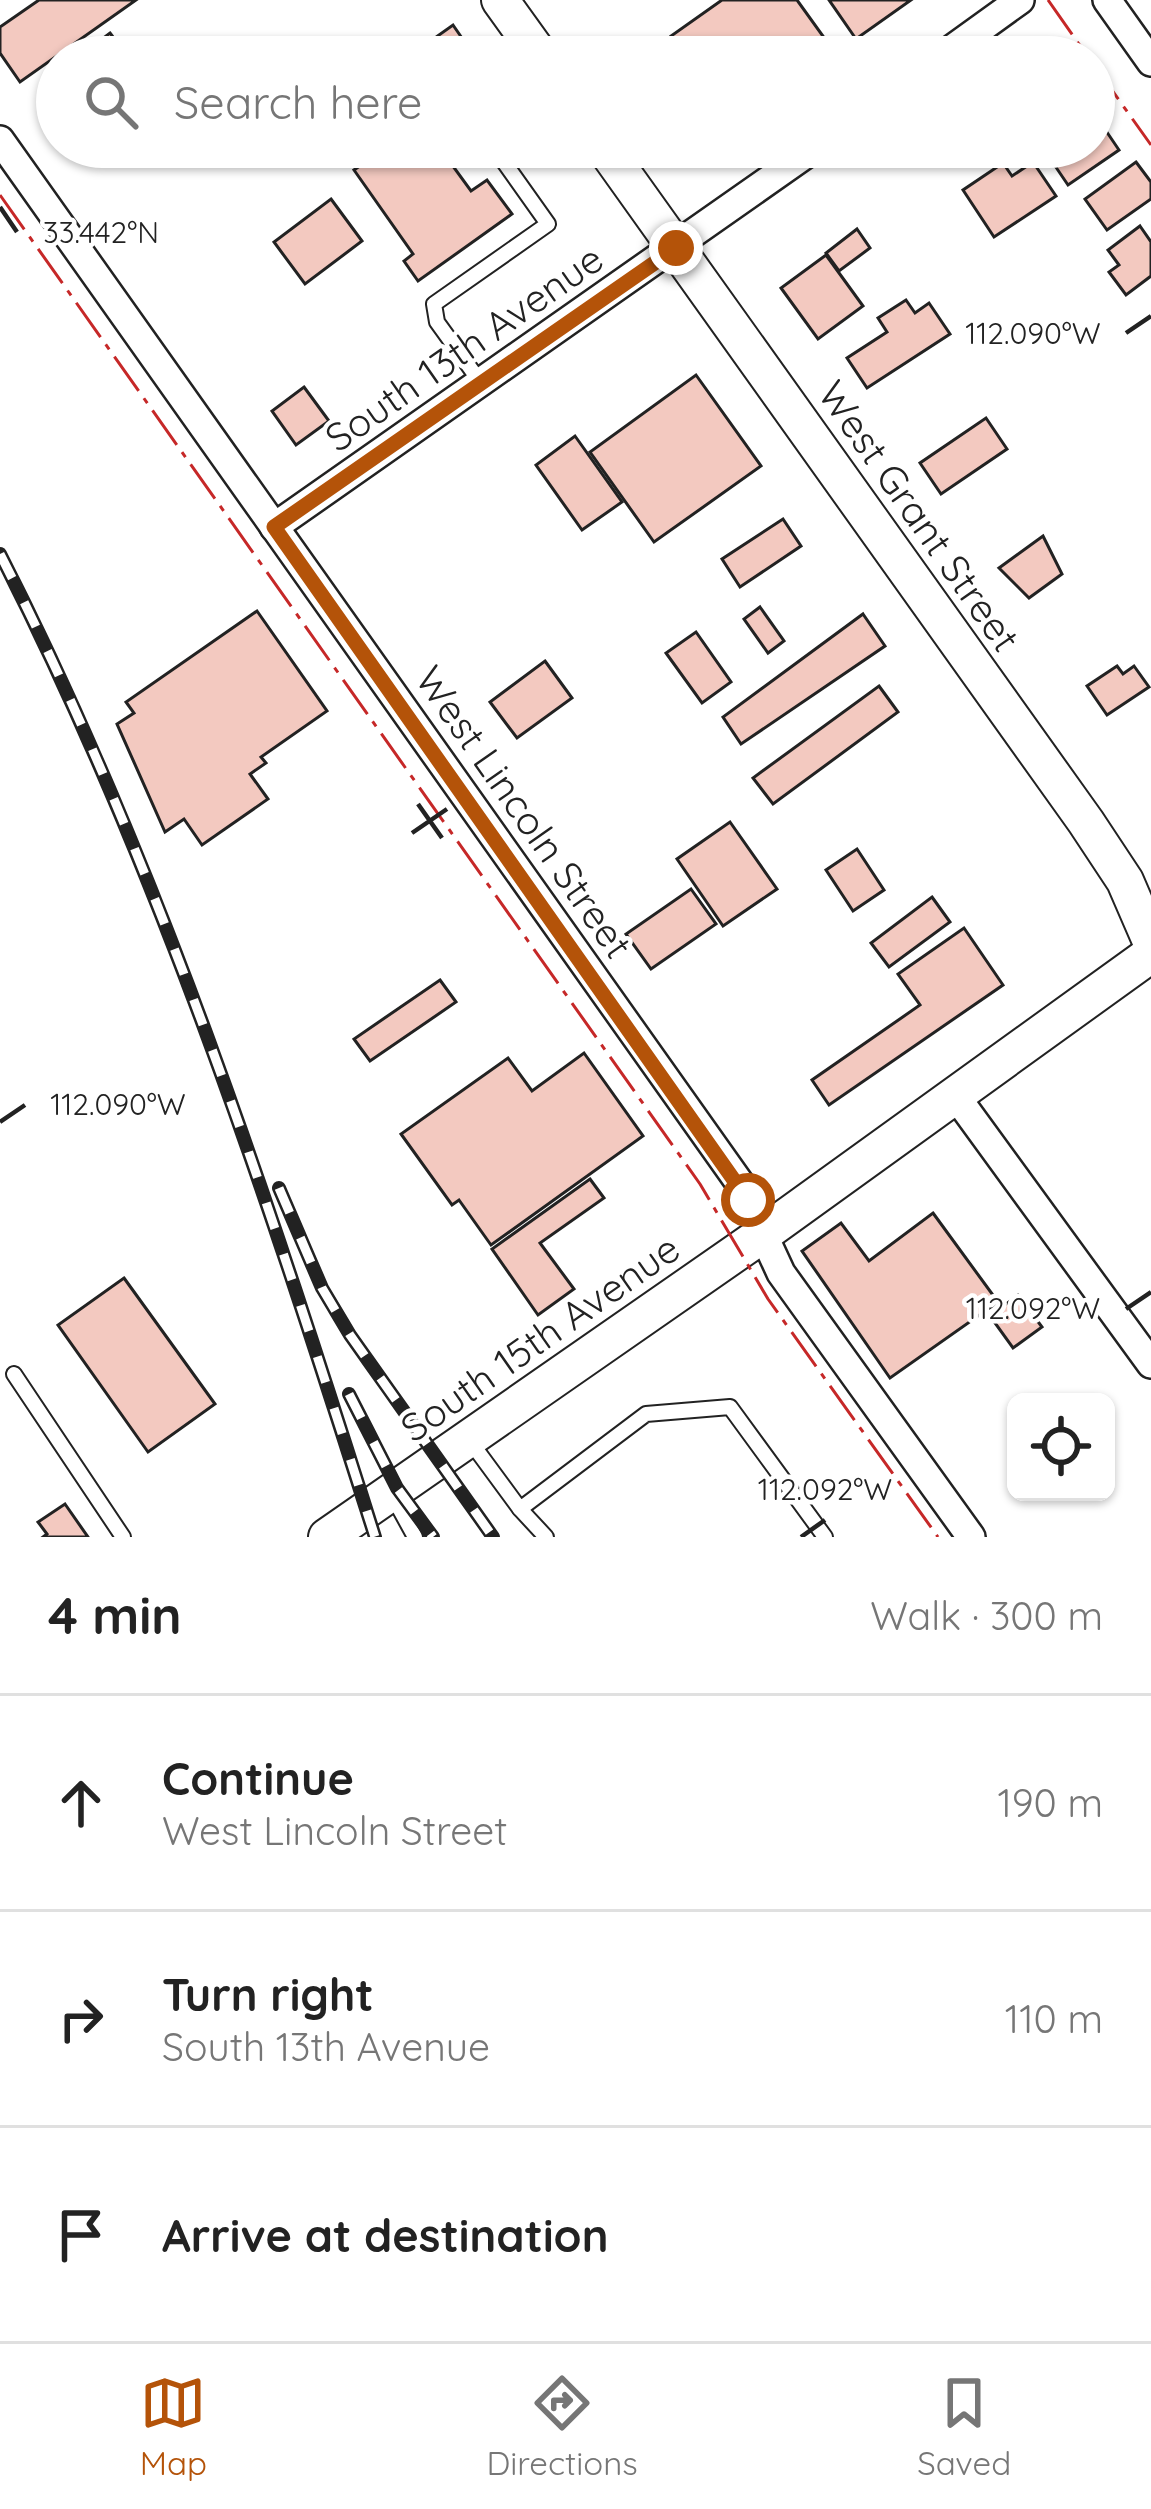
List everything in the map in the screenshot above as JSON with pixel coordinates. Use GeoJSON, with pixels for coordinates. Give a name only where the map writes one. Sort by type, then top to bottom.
{"type":"FeatureCollection","features":[{"type":"Feature","properties":{"kind":"main road"},"geometry":{"type":"LineString","coordinates":[[500,0],[526,36]]}},
{"type":"Feature","properties":{"kind":"main road","name":"West Grant Street"},"geometry":{"type":"LineString","coordinates":[[619,168],[1086,822],[1125,881],[1151,941]]}},
{"type":"Feature","properties":{"kind":"main road","name":"South 15th Avenue"},"geometry":{"type":"LineString","coordinates":[[327,1537],[763,1234],[1151,954]]}},
{"type":"Feature","properties":{"kind":"street"},"geometry":{"type":"LineString","coordinates":[[970,36],[1020,0]]}},
{"type":"Feature","properties":{"kind":"street"},"geometry":{"type":"LineString","coordinates":[[1107,0],[1151,62]]}},
{"type":"Feature","properties":{"kind":"street","name":"West Lincoln Street"},"geometry":{"type":"LineString","coordinates":[[0,140],[726,1162],[781,1273],[970,1537]]}},
{"type":"Feature","properties":{"kind":"street","name":"South 13th Avenue"},"geometry":{"type":"LineString","coordinates":[[274,527],[787,168]]}},
{"type":"Feature","properties":{"kind":"street"},"geometry":{"type":"LineString","coordinates":[[955,1095],[1151,1364]]}},
{"type":"Feature","properties":{"kind":"lane"},"geometry":{"type":"LineString","coordinates":[[481,383],[436,322],[434,304],[548,224],[514,168]]}},
{"type":"Feature","properties":{"kind":"lane"},"geometry":{"type":"LineString","coordinates":[[14,1374],[123,1537]]}},
{"type":"Feature","properties":{"kind":"lane"},"geometry":{"type":"LineString","coordinates":[[520,1509],[646,1414],[730,1407],[825,1537]]}},
{"type":"Feature","properties":{"kind":"lane"},"geometry":{"type":"LineString","coordinates":[[469,1440],[546,1537]]}},
{"type":"Feature","properties":{"kind":"lane"},"geometry":{"type":"LineString","coordinates":[[391,1492],[415,1537]]}},
{"type":"Feature","properties":{"kind":"building"},"geometry":{"type":"Polygon","coordinates":[[[39,0],[136,0],[85,36],[36,36],[36,71],[20,82],[0,53],[0,27],[39,0]]]}},
{"type":"Feature","properties":{"kind":"building"},"geometry":{"type":"Polygon","coordinates":[[[722,0],[797,0],[823,36],[671,36],[722,0]]]}},
{"type":"Feature","properties":{"kind":"building"},"geometry":{"type":"Polygon","coordinates":[[[829,0],[911,0],[860,36],[854,36],[829,0]]]}},
{"type":"Feature","properties":{"kind":"building"},"geometry":{"type":"Polygon","coordinates":[[[453,25],[461,36],[438,36],[453,25]]]}},
{"type":"Feature","properties":{"kind":"building"},"geometry":{"type":"Polygon","coordinates":[[[1136,162],[1151,182],[1151,199],[1107,230],[1085,199],[1136,162]]]}},
{"type":"Feature","properties":{"kind":"building"},"geometry":{"type":"Polygon","coordinates":[[[454,168],[471,191],[487,180],[512,214],[418,281],[404,261],[413,254],[354,170],[454,168]]]}},
{"type":"Feature","properties":{"kind":"building"},"geometry":{"type":"Polygon","coordinates":[[[996,168],[1006,168],[1012,176],[1024,168],[1037,168],[1056,196],[994,237],[963,190],[996,168]]]}},
{"type":"Feature","properties":{"kind":"building"},"geometry":{"type":"Polygon","coordinates":[[[1056,168],[1093,168],[1068,185],[1056,168]]]}},
{"type":"Feature","properties":{"kind":"building"},"geometry":{"type":"Polygon","coordinates":[[[331,199],[362,241],[305,284],[274,242],[331,199]]]}},
{"type":"Feature","properties":{"kind":"building"},"geometry":{"type":"Polygon","coordinates":[[[1140,226],[1151,242],[1151,276],[1126,295],[1109,272],[1119,265],[1108,250],[1140,226]]]}},
{"type":"Feature","properties":{"kind":"building"},"geometry":{"type":"Polygon","coordinates":[[[857,229],[870,248],[839,271],[826,253],[857,229]]]}},
{"type":"Feature","properties":{"kind":"building"},"geometry":{"type":"Polygon","coordinates":[[[826,255],[863,306],[818,339],[781,288],[826,255]]]}},
{"type":"Feature","properties":{"kind":"building"},"geometry":{"type":"Polygon","coordinates":[[[906,300],[915,313],[929,303],[950,334],[867,388],[847,358],[887,332],[878,318],[906,300]]]}},
{"type":"Feature","properties":{"kind":"building"},"geometry":{"type":"Polygon","coordinates":[[[696,375],[761,466],[654,542],[590,452],[696,375]]]}},
{"type":"Feature","properties":{"kind":"building"},"geometry":{"type":"Polygon","coordinates":[[[304,387],[329,421],[296,445],[272,411],[304,387]]]}},
{"type":"Feature","properties":{"kind":"building"},"geometry":{"type":"Polygon","coordinates":[[[986,418],[1007,449],[941,494],[920,463],[986,418]]]}},
{"type":"Feature","properties":{"kind":"building"},"geometry":{"type":"Polygon","coordinates":[[[575,436],[622,502],[582,530],[536,465],[575,436]]]}},
{"type":"Feature","properties":{"kind":"building"},"geometry":{"type":"Polygon","coordinates":[[[783,519],[801,546],[740,587],[722,559],[783,519]]]}},
{"type":"Feature","properties":{"kind":"building"},"geometry":{"type":"Polygon","coordinates":[[[1043,536],[1062,574],[1029,598],[999,568],[1043,536]]]}},
{"type":"Feature","properties":{"kind":"building"},"geometry":{"type":"Polygon","coordinates":[[[760,607],[784,641],[768,653],[744,619],[760,607]]]}},
{"type":"Feature","properties":{"kind":"building"},"geometry":{"type":"Polygon","coordinates":[[[257,611],[327,711],[261,757],[266,763],[250,774],[268,799],[202,845],[184,819],[165,832],[117,724],[134,713],[126,702],[257,611]]]}},
{"type":"Feature","properties":{"kind":"building"},"geometry":{"type":"Polygon","coordinates":[[[863,614],[885,646],[741,744],[723,717],[863,614]]]}},
{"type":"Feature","properties":{"kind":"building"},"geometry":{"type":"Polygon","coordinates":[[[696,632],[731,682],[702,703],[666,653],[696,632]]]}},
{"type":"Feature","properties":{"kind":"building"},"geometry":{"type":"Polygon","coordinates":[[[545,661],[572,698],[517,738],[490,702],[545,661]]]}},
{"type":"Feature","properties":{"kind":"building"},"geometry":{"type":"Polygon","coordinates":[[[1117,666],[1123,674],[1134,666],[1149,687],[1107,715],[1087,686],[1117,666]]]}},
{"type":"Feature","properties":{"kind":"building"},"geometry":{"type":"Polygon","coordinates":[[[879,686],[898,712],[773,804],[753,778],[879,686]]]}},
{"type":"Feature","properties":{"kind":"building"},"geometry":{"type":"Polygon","coordinates":[[[730,822],[777,889],[723,926],[677,859],[730,822]]]}},
{"type":"Feature","properties":{"kind":"building"},"geometry":{"type":"Polygon","coordinates":[[[857,849],[884,890],[853,911],[826,870],[857,849]]]}},
{"type":"Feature","properties":{"kind":"building"},"geometry":{"type":"Polygon","coordinates":[[[691,889],[716,924],[651,969],[626,934],[691,889]]]}},
{"type":"Feature","properties":{"kind":"building"},"geometry":{"type":"Polygon","coordinates":[[[932,897],[950,922],[889,967],[871,943],[932,897]]]}},
{"type":"Feature","properties":{"kind":"building"},"geometry":{"type":"Polygon","coordinates":[[[964,928],[1003,985],[829,1105],[812,1080],[920,1005],[898,974],[964,928]]]}},
{"type":"Feature","properties":{"kind":"building"},"geometry":{"type":"Polygon","coordinates":[[[440,980],[456,1002],[370,1061],[354,1039],[440,980]]]}},
{"type":"Feature","properties":{"kind":"building"},"geometry":{"type":"Polygon","coordinates":[[[584,1053],[643,1136],[491,1245],[459,1200],[452,1205],[401,1134],[508,1058],[532,1091],[584,1053]]]}},
{"type":"Feature","properties":{"kind":"building"},"geometry":{"type":"Polygon","coordinates":[[[590,1179],[604,1198],[540,1243],[574,1289],[538,1315],[492,1249],[590,1179]]]}},
{"type":"Feature","properties":{"kind":"building"},"geometry":{"type":"Polygon","coordinates":[[[933,1213],[998,1302],[890,1378],[802,1251],[841,1223],[869,1261],[933,1213]]]}},
{"type":"Feature","properties":{"kind":"building"},"geometry":{"type":"Polygon","coordinates":[[[124,1278],[215,1404],[148,1452],[58,1325],[124,1278]]]}},
{"type":"Feature","properties":{"kind":"building"},"geometry":{"type":"Polygon","coordinates":[[[1018,1295],[1042,1327],[1013,1348],[990,1316],[1018,1295]]]}},
{"type":"Feature","properties":{"kind":"building"},"geometry":{"type":"Polygon","coordinates":[[[65,1504],[88,1537],[43,1537],[47,1534],[38,1522],[65,1504]]]}},
{"type":"Feature","properties":{"kind":"railway"},"geometry":{"type":"LineString","coordinates":[[0,554],[111,793],[208,1038],[375,1537]]}},
{"type":"Feature","properties":{"kind":"railway"},"geometry":{"type":"LineString","coordinates":[[279,1188],[322,1288],[350,1335],[493,1537]]}},
{"type":"Feature","properties":{"kind":"railway"},"geometry":{"type":"LineString","coordinates":[[349,1394],[397,1488],[433,1537]]}},
{"type":"Feature","properties":{"kind":"power"},"geometry":{"type":"LineString","coordinates":[[1048,0],[1073,36]]}},
{"type":"Feature","properties":{"kind":"power"},"geometry":{"type":"LineString","coordinates":[[1115,94],[1151,145]]}},
{"type":"Feature","properties":{"kind":"power"},"geometry":{"type":"LineString","coordinates":[[0,195],[700,1184],[768,1299],[938,1537]]}},
{"type":"Feature","properties":{"kind":"route"},"geometry":{"type":"LineString","coordinates":[[676,248],[274,527],[748,1200]]}}]}
